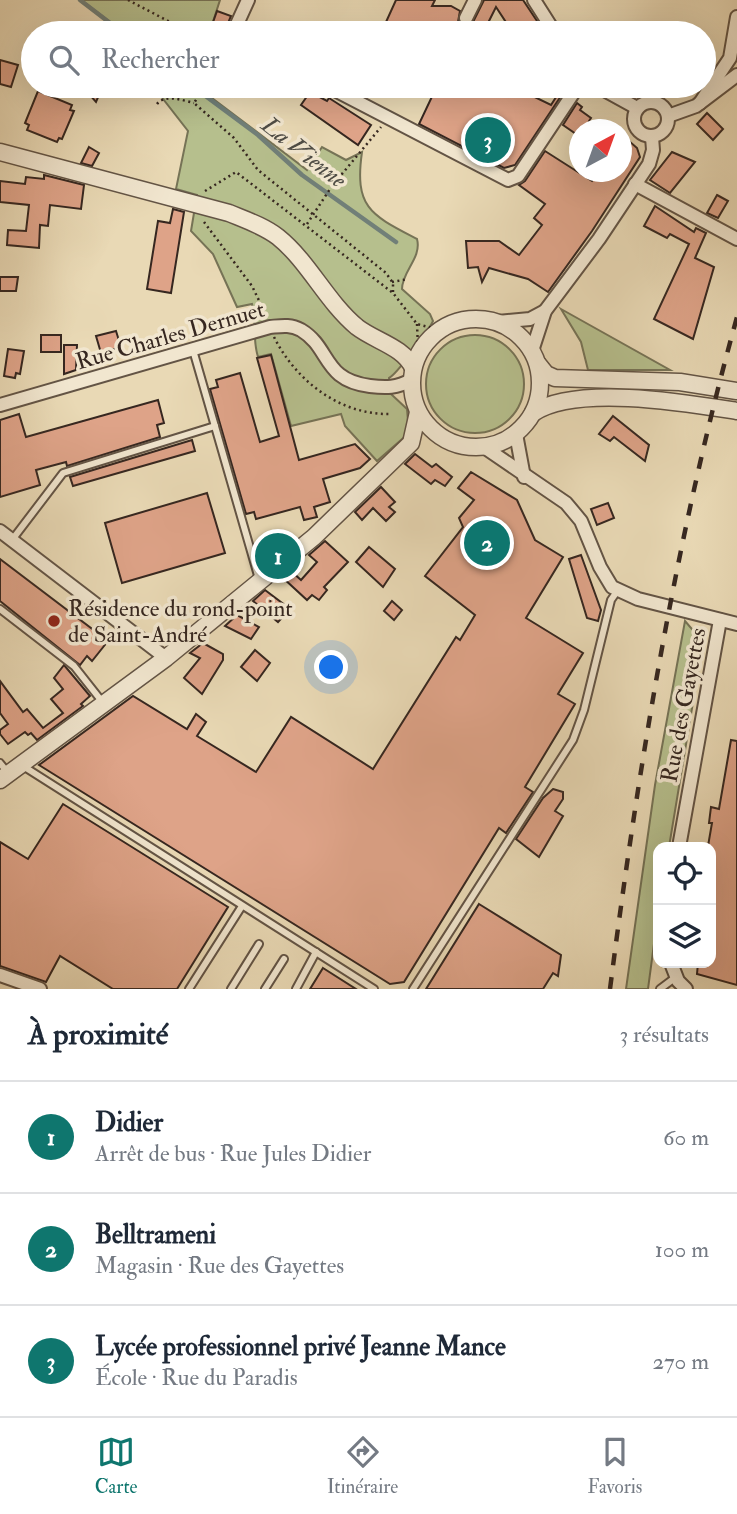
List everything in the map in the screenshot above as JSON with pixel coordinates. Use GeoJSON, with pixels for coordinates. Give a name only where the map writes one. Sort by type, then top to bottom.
{"type":"FeatureCollection","features":[{"type":"Feature","properties":{"kind":"street"},"geometry":{"type":"LineString","coordinates":[[238,21],[248,0]]}},
{"type":"Feature","properties":{"kind":"street"},"geometry":{"type":"LineString","coordinates":[[466,18],[475,0]]}},
{"type":"Feature","properties":{"kind":"street"},"geometry":{"type":"LineString","coordinates":[[534,0],[547,21]]}},
{"type":"Feature","properties":{"kind":"street"},"geometry":{"type":"LineString","coordinates":[[716,80],[735,53],[737,17]]}},
{"type":"Feature","properties":{"kind":"street"},"geometry":{"type":"LineString","coordinates":[[716,91],[737,75]]}},
{"type":"Feature","properties":{"kind":"street"},"geometry":{"type":"LineString","coordinates":[[349,98],[508,180],[518,176],[570,98]]}},
{"type":"Feature","properties":{"kind":"street"},"geometry":{"type":"LineString","coordinates":[[619,98],[637,108]]}},
{"type":"Feature","properties":{"kind":"street"},"geometry":{"type":"LineString","coordinates":[[700,103],[704,98]]}},
{"type":"Feature","properties":{"kind":"street"},"geometry":{"type":"LineString","coordinates":[[668,116],[707,98]]}},
{"type":"Feature","properties":{"kind":"street"},"geometry":{"type":"LineString","coordinates":[[655,102],[663,107],[668,116],[665,130],[652,137],[637,130],[633,119],[637,108],[645,103],[655,102]]}},
{"type":"Feature","properties":{"kind":"street"},"geometry":{"type":"LineString","coordinates":[[533,413],[540,389],[535,358],[545,311],[599,239],[652,158],[652,137]]}},
{"type":"Feature","properties":{"kind":"street"},"geometry":{"type":"LineString","coordinates":[[0,152],[248,221],[279,239],[348,319],[367,335],[403,354],[414,367],[418,412],[411,443],[314,537],[166,658],[8,771]]}},
{"type":"Feature","properties":{"kind":"street"},"geometry":{"type":"LineString","coordinates":[[635,184],[737,239]]}},
{"type":"Feature","properties":{"kind":"street"},"geometry":{"type":"LineString","coordinates":[[414,367],[439,330],[469,319],[498,322],[530,319],[545,311]]}},
{"type":"Feature","properties":{"kind":"street"},"geometry":{"type":"LineString","coordinates":[[498,322],[517,334],[546,374],[555,378],[680,382],[737,391]]}},
{"type":"Feature","properties":{"kind":"street","name":"Rue Charles Dernuet"},"geometry":{"type":"LineString","coordinates":[[0,405],[270,327],[289,325],[304,332],[346,381],[387,388],[399,387],[414,367]]}},
{"type":"Feature","properties":{"kind":"street"},"geometry":{"type":"LineString","coordinates":[[418,412],[427,426],[443,439],[463,446],[484,447],[501,443],[516,434],[533,413],[546,404],[561,401],[649,398],[737,411]]}},
{"type":"Feature","properties":{"kind":"street"},"geometry":{"type":"LineString","coordinates":[[516,434],[524,477]]}},
{"type":"Feature","properties":{"kind":"street"},"geometry":{"type":"LineString","coordinates":[[411,443],[443,439]]}},
{"type":"Feature","properties":{"kind":"street"},"geometry":{"type":"LineString","coordinates":[[484,447],[505,459],[524,477],[566,503],[581,522],[600,567],[612,587],[618,590]]}},
{"type":"Feature","properties":{"kind":"street"},"geometry":{"type":"LineString","coordinates":[[0,531],[166,658]]}},
{"type":"Feature","properties":{"kind":"street","name":"Rue des Gayettes"},"geometry":{"type":"LineString","coordinates":[[618,590],[638,599],[720,620],[680,842]]}},
{"type":"Feature","properties":{"kind":"street"},"geometry":{"type":"LineString","coordinates":[[720,620],[737,624]]}},
{"type":"Feature","properties":{"kind":"street"},"geometry":{"type":"LineString","coordinates":[[673,968],[686,989]]}},
{"type":"Feature","properties":{"kind":"street"},"geometry":{"type":"LineString","coordinates":[[0,975],[39,989]]}},
{"type":"Feature","properties":{"kind":"lane"},"geometry":{"type":"LineString","coordinates":[[193,349],[259,581]]}},
{"type":"Feature","properties":{"kind":"lane"},"geometry":{"type":"LineString","coordinates":[[12,540],[63,473],[215,426]]}},
{"type":"Feature","properties":{"kind":"lane"},"geometry":{"type":"LineString","coordinates":[[413,989],[573,740],[584,710],[611,600],[618,590]]}},
{"type":"Feature","properties":{"kind":"lane"},"geometry":{"type":"LineString","coordinates":[[0,609],[74,666],[104,704]]}},
{"type":"Feature","properties":{"kind":"lane"},"geometry":{"type":"LineString","coordinates":[[8,771],[242,906],[373,989]]}},
{"type":"Feature","properties":{"kind":"lane"},"geometry":{"type":"LineString","coordinates":[[189,989],[242,906]]}},
{"type":"Feature","properties":{"kind":"lane"},"geometry":{"type":"LineString","coordinates":[[231,989],[259,944]]}},
{"type":"Feature","properties":{"kind":"lane"},"geometry":{"type":"LineString","coordinates":[[296,989],[316,953]]}},
{"type":"Feature","properties":{"kind":"lane"},"geometry":{"type":"LineString","coordinates":[[265,989],[284,959]]}},
{"type":"Feature","properties":{"kind":"lane"},"geometry":{"type":"LineString","coordinates":[[660,989],[676,976]]}},
{"type":"Feature","properties":{"kind":"path"},"geometry":{"type":"LineString","coordinates":[[128,0],[168,21]]}},
{"type":"Feature","properties":{"kind":"path"},"geometry":{"type":"LineString","coordinates":[[157,104],[164,99],[175,98],[194,103],[234,138],[258,170],[386,273],[394,292]]}},
{"type":"Feature","properties":{"kind":"path"},"geometry":{"type":"LineString","coordinates":[[194,103],[197,98]]}},
{"type":"Feature","properties":{"kind":"path"},"geometry":{"type":"LineString","coordinates":[[307,225],[325,195],[369,138],[389,120]]}},
{"type":"Feature","properties":{"kind":"path"},"geometry":{"type":"LineString","coordinates":[[390,414],[371,414],[355,410],[309,386],[276,341],[252,286],[208,227],[198,206],[201,194],[236,172],[394,292],[417,324],[439,330]]}},
{"type":"Feature","properties":{"kind":"path"},"geometry":{"type":"LineString","coordinates":[[392,282],[408,279]]}},
{"type":"Feature","properties":{"kind":"path"},"geometry":{"type":"LineString","coordinates":[[414,367],[417,324]]}},
{"type":"Feature","properties":{"kind":"green space"},"geometry":{"type":"Polygon","coordinates":[[[81,0],[220,0],[213,21],[109,21],[81,0]]]}},
{"type":"Feature","properties":{"kind":"green space"},"geometry":{"type":"Polygon","coordinates":[[[162,98],[212,98],[307,170],[322,147],[346,160],[362,152],[361,186],[369,208],[377,216],[417,239],[417,252],[405,276],[402,289],[430,314],[433,321],[399,369],[389,378],[391,394],[407,409],[409,433],[377,461],[345,426],[341,414],[291,426],[271,354],[258,357],[252,304],[237,307],[213,254],[191,231],[197,195],[176,189],[188,131],[162,98]]]}},
{"type":"Feature","properties":{"kind":"green space"},"geometry":{"type":"Polygon","coordinates":[[[561,309],[670,370],[588,370],[581,342],[561,309]]]}},
{"type":"Feature","properties":{"kind":"green space"},"geometry":{"type":"Polygon","coordinates":[[[475,335],[494,339],[510,349],[520,365],[524,384],[520,403],[510,419],[494,429],[475,433],[456,429],[440,419],[430,403],[426,384],[430,365],[440,349],[456,339],[475,335]]]}},
{"type":"Feature","properties":{"kind":"green space"},"geometry":{"type":"Polygon","coordinates":[[[685,621],[703,642],[670,842],[653,842],[653,952],[648,989],[626,989],[655,785],[685,621]]]}},
{"type":"Feature","properties":{"kind":"building"},"geometry":{"type":"Polygon","coordinates":[[[396,0],[435,0],[432,6],[451,6],[460,11],[458,21],[386,21],[396,0]]]}},
{"type":"Feature","properties":{"kind":"building"},"geometry":{"type":"Polygon","coordinates":[[[484,0],[523,0],[537,21],[505,21],[496,7],[489,21],[474,21],[484,0]]]}},
{"type":"Feature","properties":{"kind":"building"},"geometry":{"type":"Polygon","coordinates":[[[217,11],[231,16],[229,21],[213,21],[217,11]]]}},
{"type":"Feature","properties":{"kind":"building"},"geometry":{"type":"Polygon","coordinates":[[[0,60],[18,65],[11,87],[0,84],[0,60]]]}},
{"type":"Feature","properties":{"kind":"building"},"geometry":{"type":"Polygon","coordinates":[[[35,98],[55,98],[72,105],[70,110],[74,111],[62,139],[59,138],[57,142],[27,130],[29,125],[25,123],[35,98]]]}},
{"type":"Feature","properties":{"kind":"building"},"geometry":{"type":"Polygon","coordinates":[[[306,98],[321,98],[327,101],[329,98],[371,125],[358,145],[301,105],[306,98]]]}},
{"type":"Feature","properties":{"kind":"building"},"geometry":{"type":"Polygon","coordinates":[[[431,98],[537,98],[551,105],[556,98],[560,98],[515,165],[504,168],[419,124],[431,98]]]}},
{"type":"Feature","properties":{"kind":"building"},"geometry":{"type":"Polygon","coordinates":[[[577,103],[582,107],[580,110],[591,118],[569,119],[569,129],[563,125],[577,103]]]}},
{"type":"Feature","properties":{"kind":"building"},"geometry":{"type":"Polygon","coordinates":[[[707,113],[723,129],[713,140],[697,124],[707,113]]]}},
{"type":"Feature","properties":{"kind":"building"},"geometry":{"type":"Polygon","coordinates":[[[632,144],[637,148],[640,157],[632,169],[632,144]]]}},
{"type":"Feature","properties":{"kind":"building"},"geometry":{"type":"Polygon","coordinates":[[[89,147],[99,153],[92,166],[81,163],[89,147]]]}},
{"type":"Feature","properties":{"kind":"building"},"geometry":{"type":"Polygon","coordinates":[[[545,151],[569,166],[569,182],[624,182],[548,292],[528,279],[489,268],[482,282],[478,267],[468,268],[466,241],[499,241],[519,255],[542,225],[534,218],[545,204],[519,185],[525,181],[545,151]]]}},
{"type":"Feature","properties":{"kind":"building"},"geometry":{"type":"Polygon","coordinates":[[[672,152],[695,162],[670,193],[650,180],[672,152]]]}},
{"type":"Feature","properties":{"kind":"building"},"geometry":{"type":"Polygon","coordinates":[[[44,175],[84,185],[81,209],[50,205],[48,226],[40,225],[39,248],[7,245],[8,230],[26,231],[29,205],[0,202],[0,181],[25,184],[26,177],[44,179],[44,175]]]}},
{"type":"Feature","properties":{"kind":"building"},"geometry":{"type":"Polygon","coordinates":[[[717,195],[728,201],[718,218],[707,213],[717,195]]]}},
{"type":"Feature","properties":{"kind":"building"},"geometry":{"type":"Polygon","coordinates":[[[655,206],[694,232],[696,228],[706,233],[695,258],[714,267],[693,339],[654,319],[689,244],[670,234],[667,238],[644,226],[655,206]]]}},
{"type":"Feature","properties":{"kind":"building"},"geometry":{"type":"Polygon","coordinates":[[[173,209],[184,212],[171,293],[147,289],[158,221],[170,223],[173,209]]]}},
{"type":"Feature","properties":{"kind":"building"},"geometry":{"type":"Polygon","coordinates":[[[0,277],[18,277],[16,291],[0,291],[0,277]]]}},
{"type":"Feature","properties":{"kind":"building"},"geometry":{"type":"Polygon","coordinates":[[[116,331],[121,347],[101,353],[96,336],[116,331]]]}},
{"type":"Feature","properties":{"kind":"building"},"geometry":{"type":"Polygon","coordinates":[[[41,335],[61,335],[61,352],[41,352],[41,335]]]}},
{"type":"Feature","properties":{"kind":"building"},"geometry":{"type":"Polygon","coordinates":[[[64,345],[77,345],[76,370],[64,374],[64,345]]]}},
{"type":"Feature","properties":{"kind":"building"},"geometry":{"type":"Polygon","coordinates":[[[8,349],[24,351],[20,374],[16,373],[15,378],[4,376],[8,349]]]}},
{"type":"Feature","properties":{"kind":"building"},"geometry":{"type":"Polygon","coordinates":[[[271,355],[299,460],[355,444],[370,459],[360,468],[323,479],[330,502],[314,507],[317,517],[304,520],[300,507],[256,519],[254,512],[246,514],[210,389],[218,387],[216,380],[240,373],[260,442],[279,436],[257,358],[271,355]]]}},
{"type":"Feature","properties":{"kind":"building"},"geometry":{"type":"Polygon","coordinates":[[[158,400],[164,423],[157,425],[160,437],[67,466],[66,462],[36,470],[40,485],[0,497],[0,420],[19,414],[26,437],[158,400]]]}},
{"type":"Feature","properties":{"kind":"building"},"geometry":{"type":"Polygon","coordinates":[[[613,416],[649,445],[645,461],[614,437],[610,441],[599,434],[613,416]]]}},
{"type":"Feature","properties":{"kind":"building"},"geometry":{"type":"Polygon","coordinates":[[[192,440],[195,451],[73,486],[70,477],[192,440]]]}},
{"type":"Feature","properties":{"kind":"building"},"geometry":{"type":"Polygon","coordinates":[[[415,454],[432,467],[436,464],[452,477],[445,486],[435,480],[431,484],[405,464],[415,454]]]}},
{"type":"Feature","properties":{"kind":"building"},"geometry":{"type":"Polygon","coordinates":[[[471,472],[517,500],[535,540],[563,557],[526,618],[583,653],[558,694],[575,704],[525,787],[533,792],[506,833],[499,828],[404,982],[390,984],[39,765],[133,696],[187,729],[196,714],[206,722],[197,736],[256,772],[291,717],[373,769],[456,637],[460,640],[475,615],[425,576],[463,527],[459,518],[474,500],[458,488],[471,472]]]}},
{"type":"Feature","properties":{"kind":"building"},"geometry":{"type":"Polygon","coordinates":[[[381,487],[395,502],[389,507],[395,512],[386,521],[373,508],[362,520],[355,512],[381,487]]]}},
{"type":"Feature","properties":{"kind":"building"},"geometry":{"type":"Polygon","coordinates":[[[207,493],[225,553],[122,583],[105,523],[207,493]]]}},
{"type":"Feature","properties":{"kind":"building"},"geometry":{"type":"Polygon","coordinates":[[[608,503],[614,518],[597,525],[591,509],[608,503]]]}},
{"type":"Feature","properties":{"kind":"building"},"geometry":{"type":"Polygon","coordinates":[[[325,541],[348,562],[324,587],[327,590],[319,600],[312,595],[307,600],[282,577],[290,570],[301,580],[317,562],[309,555],[325,541]]]}},
{"type":"Feature","properties":{"kind":"building"},"geometry":{"type":"Polygon","coordinates":[[[369,547],[395,569],[383,587],[356,562],[369,547]]]}},
{"type":"Feature","properties":{"kind":"building"},"geometry":{"type":"Polygon","coordinates":[[[581,555],[601,610],[598,621],[587,618],[569,559],[581,555]]]}},
{"type":"Feature","properties":{"kind":"building","name":"Résidence du rond-point de Saint-André"},"geometry":{"type":"Polygon","coordinates":[[[0,559],[108,641],[92,661],[87,656],[80,665],[0,601],[0,559]]]}},
{"type":"Feature","properties":{"kind":"building"},"geometry":{"type":"Polygon","coordinates":[[[265,590],[290,609],[278,622],[253,601],[265,590]]]}},
{"type":"Feature","properties":{"kind":"building"},"geometry":{"type":"Polygon","coordinates":[[[392,601],[402,610],[394,620],[384,611],[392,601]]]}},
{"type":"Feature","properties":{"kind":"building"},"geometry":{"type":"Polygon","coordinates":[[[237,615],[259,627],[251,639],[225,626],[237,615]]]}},
{"type":"Feature","properties":{"kind":"building"},"geometry":{"type":"Polygon","coordinates":[[[203,643],[223,654],[223,660],[202,694],[184,678],[200,658],[190,653],[203,643]]]}},
{"type":"Feature","properties":{"kind":"building"},"geometry":{"type":"Polygon","coordinates":[[[255,650],[270,663],[257,681],[241,667],[255,650]]]}},
{"type":"Feature","properties":{"kind":"building"},"geometry":{"type":"Polygon","coordinates":[[[64,665],[90,696],[81,704],[83,706],[37,740],[31,733],[28,735],[25,732],[8,744],[0,734],[0,730],[8,724],[0,713],[0,681],[23,712],[27,709],[43,728],[63,713],[51,699],[63,689],[54,678],[64,665]]]}},
{"type":"Feature","properties":{"kind":"building"},"geometry":{"type":"Polygon","coordinates":[[[731,740],[737,741],[737,985],[697,974],[698,968],[716,968],[716,842],[709,842],[712,823],[709,823],[711,807],[719,809],[731,740]]]}},
{"type":"Feature","properties":{"kind":"building"},"geometry":{"type":"Polygon","coordinates":[[[553,789],[563,792],[563,799],[555,811],[563,816],[539,857],[516,839],[543,798],[553,789]]]}},
{"type":"Feature","properties":{"kind":"building"},"geometry":{"type":"Polygon","coordinates":[[[63,804],[228,907],[177,989],[113,989],[60,956],[46,982],[0,966],[0,842],[28,859],[63,804]]]}},
{"type":"Feature","properties":{"kind":"building"},"geometry":{"type":"Polygon","coordinates":[[[479,904],[561,955],[558,976],[553,973],[543,989],[426,989],[479,904]]]}},
{"type":"Feature","properties":{"kind":"building"},"geometry":{"type":"Polygon","coordinates":[[[323,968],[356,989],[310,989],[323,968]]]}},
{"type":"Feature","properties":{"kind":"waterway","name":"La Vienne"},"geometry":{"type":"LineString","coordinates":[[80,0],[107,21]]}},
{"type":"Feature","properties":{"kind":"waterway","name":"La Vienne"},"geometry":{"type":"LineString","coordinates":[[208,98],[258,135],[302,175],[396,242]]}},
{"type":"Feature","properties":{"kind":"railway"},"geometry":{"type":"LineString","coordinates":[[610,989],[662,651],[696,483],[737,317]]}},
{"type":"Feature","properties":{"kind":"place","name":"Lycée professionnel privé Jeanne Mance"},"geometry":{"type":"Point","coordinates":[488,140]}},
{"type":"Feature","properties":{"kind":"place","name":"Belltrameni"},"geometry":{"type":"Point","coordinates":[487,543]}},
{"type":"Feature","properties":{"kind":"place","name":"Didier"},"geometry":{"type":"Point","coordinates":[278,556]}},
{"type":"Feature","properties":{"kind":"place","name":"Résidence du rond-point de Saint-André"},"geometry":{"type":"Point","coordinates":[54,621]}}]}
